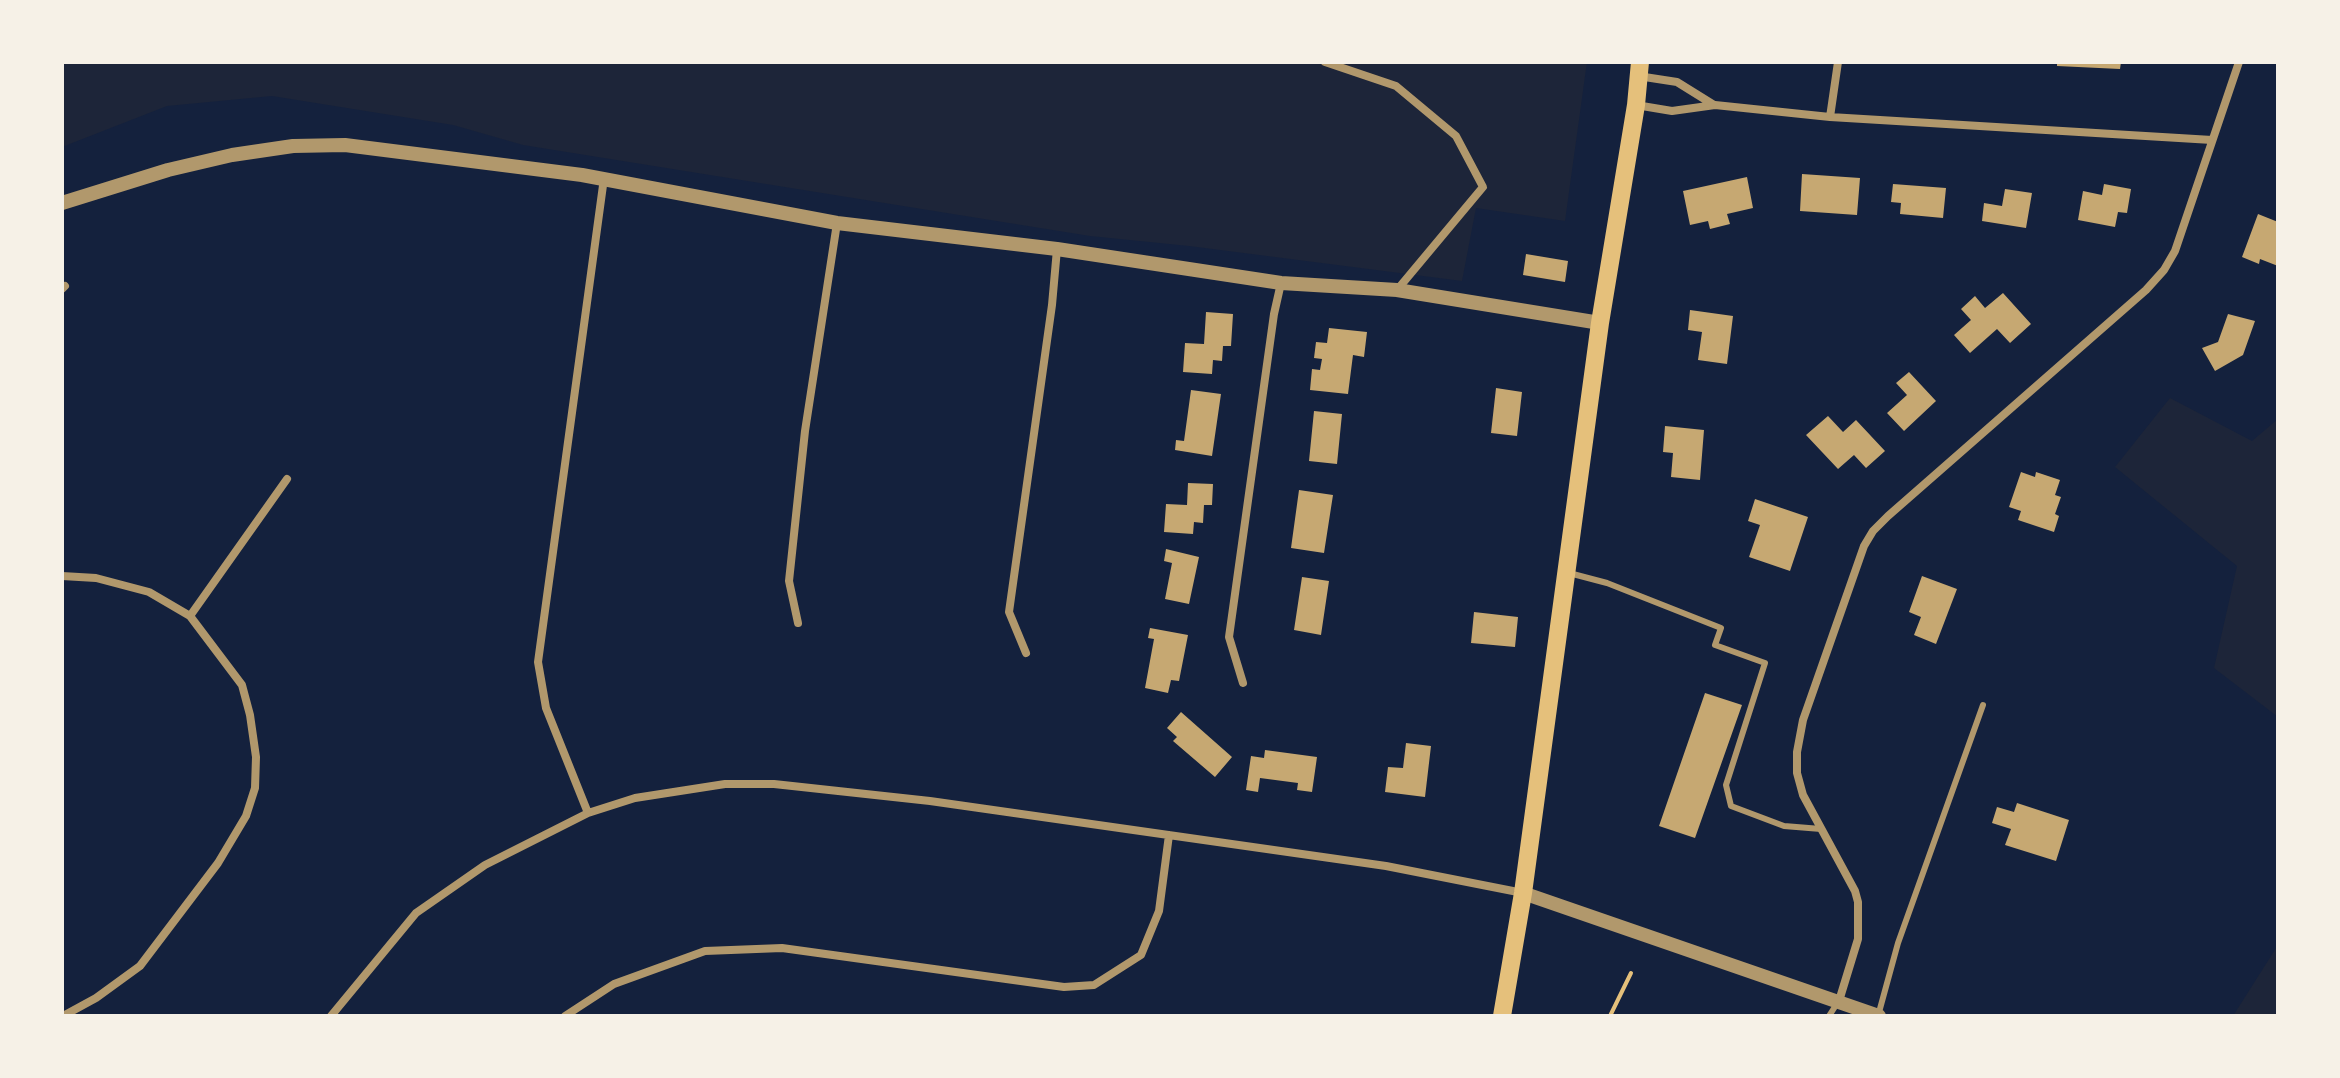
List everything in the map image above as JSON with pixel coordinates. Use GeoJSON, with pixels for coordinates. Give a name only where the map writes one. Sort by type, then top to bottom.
{"type":"FeatureCollection","features":[{"type":"Feature","properties":{"kind":"main road"},"geometry":{"type":"LineString","coordinates":[[1502,1016],[1523,893],[1600,323],[1636,105],[1639,69]]}},
{"type":"Feature","properties":{"kind":"street"},"geometry":{"type":"LineString","coordinates":[[1325,62],[1396,86],[1456,136],[1483,187],[1397,290]]}},
{"type":"Feature","properties":{"kind":"street"},"geometry":{"type":"LineString","coordinates":[[1830,117],[1838,62]]}},
{"type":"Feature","properties":{"kind":"street"},"geometry":{"type":"LineString","coordinates":[[1839,1001],[1858,939],[1859,913],[1855,891],[1803,795],[1797,773],[1797,752],[1803,720],[1864,546],[1888,516],[2146,290],[2164,270],[2175,251],[2239,62]]}},
{"type":"Feature","properties":{"kind":"street"},"geometry":{"type":"LineString","coordinates":[[1639,69],[1677,82],[1715,105]]}},
{"type":"Feature","properties":{"kind":"street"},"geometry":{"type":"LineString","coordinates":[[1636,105],[1672,111],[1715,105],[1830,117],[2212,140]]}},
{"type":"Feature","properties":{"kind":"street"},"geometry":{"type":"LineString","coordinates":[[62,203],[168,170],[232,155],[293,146],[372,148],[604,178],[837,223],[1057,249],[1281,283],[1397,290],[1600,323]]}},
{"type":"Feature","properties":{"kind":"street"},"geometry":{"type":"LineString","coordinates":[[588,813],[546,708],[538,662],[604,178]]}},
{"type":"Feature","properties":{"kind":"street"},"geometry":{"type":"LineString","coordinates":[[798,623],[789,581],[805,431],[837,223]]}},
{"type":"Feature","properties":{"kind":"street"},"geometry":{"type":"LineString","coordinates":[[1026,653],[1009,612],[1057,249]]}},
{"type":"Feature","properties":{"kind":"street"},"geometry":{"type":"LineString","coordinates":[[1243,683],[1229,637],[1274,314],[1281,283]]}},
{"type":"Feature","properties":{"kind":"street"},"geometry":{"type":"LineString","coordinates":[[190,616],[287,479]]}},
{"type":"Feature","properties":{"kind":"street"},"geometry":{"type":"LineString","coordinates":[[62,576],[96,578],[149,592],[190,616],[242,685],[256,757],[255,788],[250,802],[234,839],[218,863],[140,966],[96,998],[63,1016]]}},
{"type":"Feature","properties":{"kind":"street"},"geometry":{"type":"LineString","coordinates":[[331,1016],[416,913],[485,865],[527,841],[588,813],[635,798],[725,784],[774,784],[930,801],[1386,866],[1523,893],[1878,1016]]}},
{"type":"Feature","properties":{"kind":"street"},"geometry":{"type":"LineString","coordinates":[[565,1016],[614,984],[705,951],[782,948],[1064,987],[1094,985],[1141,955],[1159,911],[1169,835]]}},
{"type":"Feature","properties":{"kind":"lane"},"geometry":{"type":"LineString","coordinates":[[1565,572],[1607,583],[1721,628],[1715,645],[1765,663],[1726,785],[1731,806],[1784,826],[1821,829]]}},
{"type":"Feature","properties":{"kind":"lane"},"geometry":{"type":"LineString","coordinates":[[1878,1016],[1898,943],[1983,705]]}},
{"type":"Feature","properties":{"kind":"lane"},"geometry":{"type":"LineString","coordinates":[[1829,1016],[1839,1001]]}},
{"type":"Feature","properties":{"kind":"path"},"geometry":{"type":"LineString","coordinates":[[1610,1016],[1631,973]]}},
{"type":"Feature","properties":{"kind":"shaded area"},"geometry":{"type":"Polygon","coordinates":[[[62,62],[1587,62],[1565,221],[1476,208],[1462,281],[1090,236],[523,145],[453,125],[272,96],[167,106],[62,147],[62,62]]]}},
{"type":"Feature","properties":{"kind":"shaded area"},"geometry":{"type":"Polygon","coordinates":[[[2170,398],[2252,441],[2278,419],[2278,717],[2214,668],[2237,566],[2115,467],[2170,398]]]}},
{"type":"Feature","properties":{"kind":"shaded area"},"geometry":{"type":"Polygon","coordinates":[[[2278,945],[2278,1016],[2233,1016],[2278,945]]]}},
{"type":"Feature","properties":{"kind":"building"},"geometry":{"type":"Polygon","coordinates":[[[2057,62],[2121,62],[2120,69],[2057,66],[2057,62]]]}},
{"type":"Feature","properties":{"kind":"building"},"geometry":{"type":"Polygon","coordinates":[[[1802,174],[1860,178],[1857,215],[1800,211],[1802,174]]]}},
{"type":"Feature","properties":{"kind":"building"},"geometry":{"type":"Polygon","coordinates":[[[1747,177],[1753,208],[1727,214],[1730,224],[1710,229],[1708,221],[1690,225],[1683,191],[1747,177]]]}},
{"type":"Feature","properties":{"kind":"building"},"geometry":{"type":"Polygon","coordinates":[[[1893,184],[1946,188],[1943,218],[1900,214],[1901,203],[1891,202],[1893,184]]]}},
{"type":"Feature","properties":{"kind":"building"},"geometry":{"type":"Polygon","coordinates":[[[2104,184],[2131,189],[2127,213],[2118,212],[2115,227],[2078,220],[2083,191],[2102,195],[2104,184]]]}},
{"type":"Feature","properties":{"kind":"building"},"geometry":{"type":"Polygon","coordinates":[[[2005,189],[2032,193],[2026,228],[1982,221],[1984,203],[2002,206],[2005,189]]]}},
{"type":"Feature","properties":{"kind":"building"},"geometry":{"type":"Polygon","coordinates":[[[2258,214],[2278,222],[2278,266],[2260,259],[2259,264],[2242,257],[2258,214]]]}},
{"type":"Feature","properties":{"kind":"building"},"geometry":{"type":"Polygon","coordinates":[[[1526,254],[1568,261],[1565,282],[1523,275],[1526,254]]]}},
{"type":"Feature","properties":{"kind":"building"},"geometry":{"type":"Polygon","coordinates":[[[2003,293],[2031,324],[2010,343],[1997,329],[1970,353],[1954,335],[1971,320],[1961,309],[1975,296],[1985,308],[2003,293]]]}},
{"type":"Feature","properties":{"kind":"building"},"geometry":{"type":"Polygon","coordinates":[[[1690,310],[1733,316],[1727,364],[1698,360],[1702,332],[1688,330],[1690,310]]]}},
{"type":"Feature","properties":{"kind":"building"},"geometry":{"type":"Polygon","coordinates":[[[1206,312],[1233,314],[1231,346],[1223,346],[1222,361],[1213,360],[1212,374],[1183,372],[1185,343],[1204,344],[1206,312]]]}},
{"type":"Feature","properties":{"kind":"building"},"geometry":{"type":"Polygon","coordinates":[[[2228,314],[2255,321],[2243,355],[2215,371],[2202,348],[2218,342],[2228,314]]]}},
{"type":"Feature","properties":{"kind":"building"},"geometry":{"type":"Polygon","coordinates":[[[1329,328],[1367,332],[1364,357],[1353,355],[1348,394],[1310,390],[1312,369],[1320,370],[1322,359],[1314,358],[1316,342],[1327,343],[1329,328]]]}},
{"type":"Feature","properties":{"kind":"building"},"geometry":{"type":"Polygon","coordinates":[[[1909,372],[1936,401],[1904,431],[1887,413],[1907,395],[1896,383],[1909,372]]]}},
{"type":"Feature","properties":{"kind":"building"},"geometry":{"type":"Polygon","coordinates":[[[1496,388],[1522,392],[1517,436],[1491,433],[1496,388]]]}},
{"type":"Feature","properties":{"kind":"building"},"geometry":{"type":"Polygon","coordinates":[[[1191,390],[1221,394],[1212,456],[1175,450],[1176,440],[1184,441],[1191,390]]]}},
{"type":"Feature","properties":{"kind":"building"},"geometry":{"type":"Polygon","coordinates":[[[1314,411],[1342,414],[1337,464],[1309,461],[1314,411]]]}},
{"type":"Feature","properties":{"kind":"building"},"geometry":{"type":"Polygon","coordinates":[[[1828,416],[1843,432],[1856,420],[1885,451],[1866,468],[1854,455],[1838,469],[1806,435],[1828,416]]]}},
{"type":"Feature","properties":{"kind":"building"},"geometry":{"type":"Polygon","coordinates":[[[1665,426],[1704,430],[1700,480],[1671,477],[1673,453],[1663,452],[1665,426]]]}},
{"type":"Feature","properties":{"kind":"building"},"geometry":{"type":"Polygon","coordinates":[[[2021,472],[2035,477],[2036,472],[2060,480],[2055,495],[2061,497],[2055,514],[2059,516],[2054,532],[2018,520],[2021,511],[2009,507],[2021,472]]]}},
{"type":"Feature","properties":{"kind":"building"},"geometry":{"type":"Polygon","coordinates":[[[1188,483],[1213,484],[1212,505],[1204,505],[1203,523],[1194,522],[1193,534],[1164,532],[1166,504],[1187,505],[1188,483]]]}},
{"type":"Feature","properties":{"kind":"building"},"geometry":{"type":"Polygon","coordinates":[[[1299,490],[1333,495],[1324,553],[1291,548],[1299,490]]]}},
{"type":"Feature","properties":{"kind":"building"},"geometry":{"type":"Polygon","coordinates":[[[1755,499],[1808,517],[1790,571],[1749,557],[1760,525],[1748,521],[1755,499]]]}},
{"type":"Feature","properties":{"kind":"building"},"geometry":{"type":"Polygon","coordinates":[[[1166,549],[1199,557],[1189,604],[1165,599],[1172,563],[1164,561],[1166,549]]]}},
{"type":"Feature","properties":{"kind":"building"},"geometry":{"type":"Polygon","coordinates":[[[1922,576],[1957,589],[1936,644],[1914,635],[1921,617],[1909,612],[1922,576]]]}},
{"type":"Feature","properties":{"kind":"building"},"geometry":{"type":"Polygon","coordinates":[[[1302,577],[1329,581],[1321,635],[1294,630],[1302,577]]]}},
{"type":"Feature","properties":{"kind":"building"},"geometry":{"type":"Polygon","coordinates":[[[1474,612],[1518,617],[1515,647],[1471,643],[1474,612]]]}},
{"type":"Feature","properties":{"kind":"building"},"geometry":{"type":"Polygon","coordinates":[[[1150,628],[1188,635],[1179,681],[1171,680],[1168,693],[1145,688],[1154,639],[1148,638],[1150,628]]]}},
{"type":"Feature","properties":{"kind":"building"},"geometry":{"type":"Polygon","coordinates":[[[1705,693],[1742,705],[1695,838],[1659,826],[1705,693]]]}},
{"type":"Feature","properties":{"kind":"building"},"geometry":{"type":"Polygon","coordinates":[[[1181,712],[1232,757],[1215,777],[1173,741],[1177,737],[1167,728],[1181,712]]]}},
{"type":"Feature","properties":{"kind":"building"},"geometry":{"type":"Polygon","coordinates":[[[1406,743],[1431,746],[1425,797],[1385,792],[1388,767],[1403,768],[1406,743]]]}},
{"type":"Feature","properties":{"kind":"building"},"geometry":{"type":"Polygon","coordinates":[[[1265,750],[1317,757],[1312,792],[1297,790],[1298,783],[1260,778],[1258,792],[1246,790],[1251,756],[1264,758],[1265,750]]]}},
{"type":"Feature","properties":{"kind":"building"},"geometry":{"type":"Polygon","coordinates":[[[2017,803],[2069,820],[2056,861],[2005,845],[2011,829],[1992,823],[1997,807],[2014,812],[2017,803]]]}}]}
